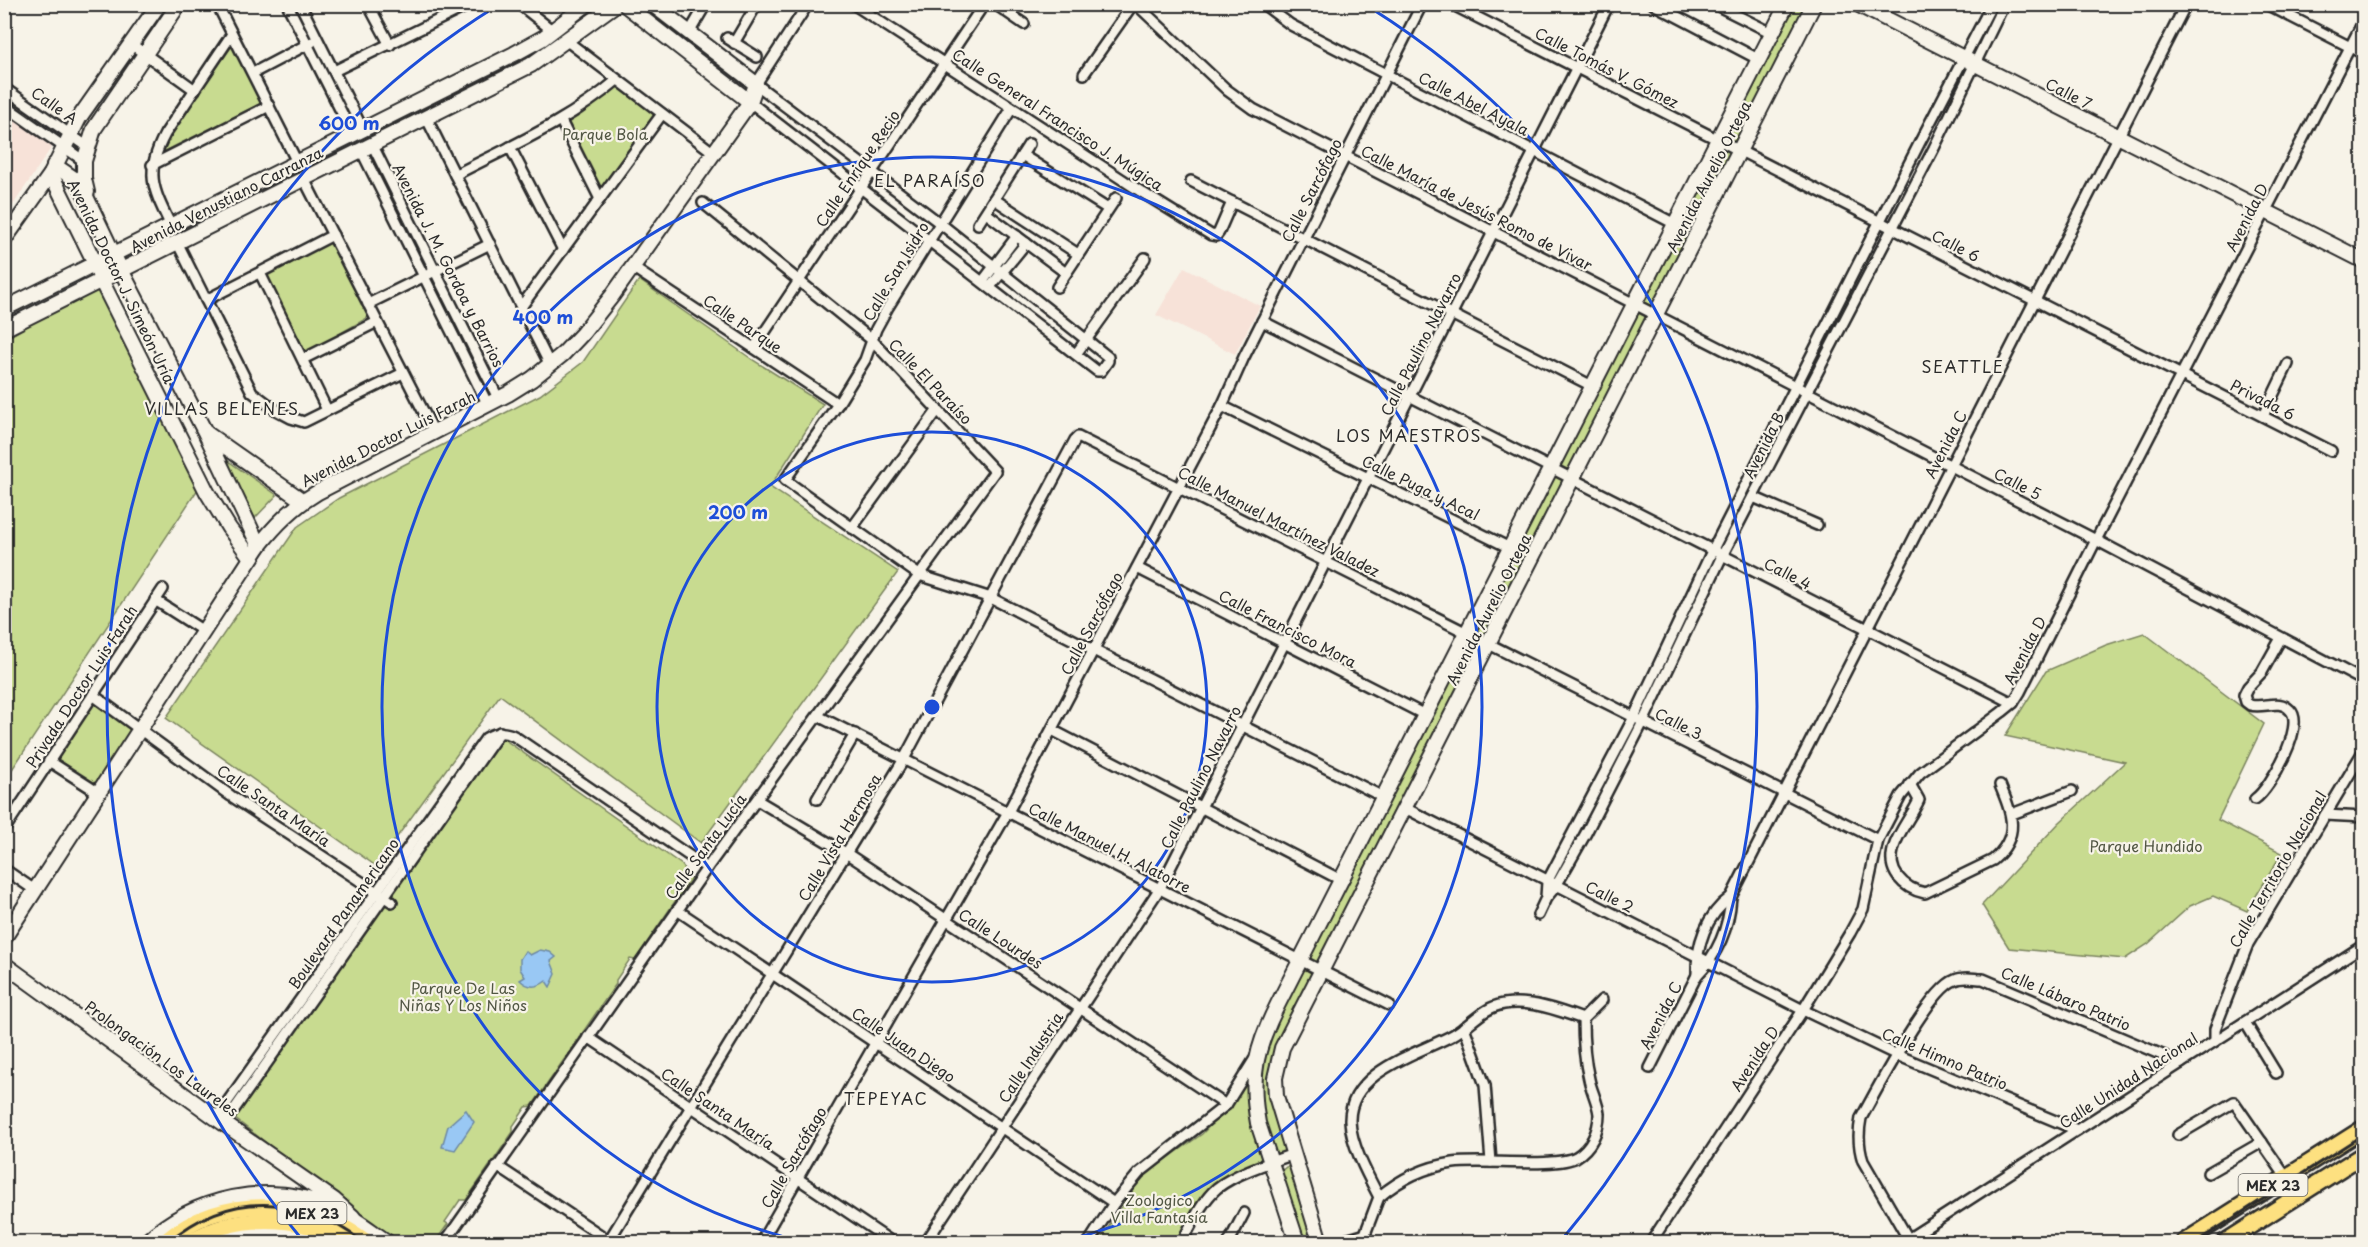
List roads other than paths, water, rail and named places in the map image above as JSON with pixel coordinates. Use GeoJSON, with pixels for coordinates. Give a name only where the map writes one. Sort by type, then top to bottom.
{"type":"FeatureCollection","features":[{"type":"Feature","properties":{"kind":"main road","name":"MEX 23"},"geometry":{"type":"LineString","coordinates":[[2184,1242],[2358,1131]]}},
{"type":"Feature","properties":{"kind":"main road","name":"MEX 23"},"geometry":{"type":"LineString","coordinates":[[2225,1242],[2364,1153]]}},
{"type":"Feature","properties":{"kind":"main road","name":"MEX 23"},"geometry":{"type":"LineString","coordinates":[[164,1242],[182,1230],[216,1214],[264,1206],[289,1207],[324,1217],[367,1242]]}},
{"type":"Feature","properties":{"kind":"main road","name":"MEX 23"},"geometry":{"type":"LineString","coordinates":[[188,1242],[221,1227],[259,1220],[285,1222],[310,1235],[344,1242]]}},
{"type":"Feature","properties":{"kind":"street"},"geometry":{"type":"LineString","coordinates":[[4,240],[52,170],[84,110],[159,4]]}},
{"type":"Feature","properties":{"kind":"street","name":"Avenida Doctor J. Simeón Uría"},"geometry":{"type":"LineString","coordinates":[[93,209],[84,180],[84,161],[88,147],[100,119],[179,4]]}},
{"type":"Feature","properties":{"kind":"street"},"geometry":{"type":"LineString","coordinates":[[217,4],[297,162]]}},
{"type":"Feature","properties":{"kind":"street"},"geometry":{"type":"LineString","coordinates":[[287,4],[307,45],[358,132]]}},
{"type":"Feature","properties":{"kind":"street"},"geometry":{"type":"LineString","coordinates":[[300,4],[316,40],[334,71],[358,132]]}},
{"type":"Feature","properties":{"kind":"street"},"geometry":{"type":"LineString","coordinates":[[368,4],[390,45]]}},
{"type":"Feature","properties":{"kind":"street"},"geometry":{"type":"LineString","coordinates":[[334,71],[471,4]]}},
{"type":"Feature","properties":{"kind":"street"},"geometry":{"type":"LineString","coordinates":[[519,4],[553,31]]}},
{"type":"Feature","properties":{"kind":"street","name":"Avenida Venustiano Carranza"},"geometry":{"type":"LineString","coordinates":[[4,309],[514,54],[553,31],[587,4]]}},
{"type":"Feature","properties":{"kind":"street","name":"Avenida Venustiano Carranza"},"geometry":{"type":"LineString","coordinates":[[4,329],[531,65],[616,4]]}},
{"type":"Feature","properties":{"kind":"street"},"geometry":{"type":"LineString","coordinates":[[624,4],[1099,372],[1109,359],[941,224],[652,4]]}},
{"type":"Feature","properties":{"kind":"street"},"geometry":{"type":"LineString","coordinates":[[689,33],[706,4]]}},
{"type":"Feature","properties":{"kind":"street"},"geometry":{"type":"LineString","coordinates":[[757,4],[730,40],[757,57]]}},
{"type":"Feature","properties":{"kind":"street"},"geometry":{"type":"LineString","coordinates":[[756,84],[808,4]]}},
{"type":"Feature","properties":{"kind":"street","name":"Calle General Francisco J. Múgica"},"geometry":{"type":"LineString","coordinates":[[853,4],[1211,235],[1216,236],[1219,232],[1232,202]]}},
{"type":"Feature","properties":{"kind":"street","name":"Calle Enrique Recio"},"geometry":{"type":"LineString","coordinates":[[754,348],[984,4]]}},
{"type":"Feature","properties":{"kind":"street"},"geometry":{"type":"LineString","coordinates":[[995,4],[1024,24]]}},
{"type":"Feature","properties":{"kind":"street"},"geometry":{"type":"LineString","coordinates":[[1084,74],[1135,4]]}},
{"type":"Feature","properties":{"kind":"street","name":"Calle María de Jesús Romo de Vivar"},"geometry":{"type":"LineString","coordinates":[[1135,4],[1239,100],[1634,305],[1657,314]]}},
{"type":"Feature","properties":{"kind":"street","name":"Calle Abel Ayala"},"geometry":{"type":"LineString","coordinates":[[1263,4],[1291,25],[1675,224]]}},
{"type":"Feature","properties":{"kind":"street","name":"Calle Sarcófago"},"geometry":{"type":"LineString","coordinates":[[761,1242],[947,921],[1052,730],[1222,406],[1262,321],[1422,4]]}},
{"type":"Feature","properties":{"kind":"street","name":"Calle Tomás V. Gómez"},"geometry":{"type":"LineString","coordinates":[[1451,4],[1718,140]]}},
{"type":"Feature","properties":{"kind":"street","name":"Calle Paulino Navarro"},"geometry":{"type":"LineString","coordinates":[[1160,888],[1609,4]]}},
{"type":"Feature","properties":{"kind":"street"},"geometry":{"type":"LineString","coordinates":[[1653,4],[1758,59]]}},
{"type":"Feature","properties":{"kind":"street"},"geometry":{"type":"LineString","coordinates":[[1714,4],[1772,33]]}},
{"type":"Feature","properties":{"kind":"street","name":"Avenida Aurelio Ortega"},"geometry":{"type":"LineString","coordinates":[[1297,1242],[1270,1162],[1254,1104],[1256,1058],[1269,1021],[1786,4]]}},
{"type":"Feature","properties":{"kind":"street","name":"Avenida Aurelio Ortega"},"geometry":{"type":"LineString","coordinates":[[1320,1242],[1276,1096],[1275,1078],[1282,1048],[1814,4]]}},
{"type":"Feature","properties":{"kind":"street","name":"Calle 7"},"geometry":{"type":"LineString","coordinates":[[1857,4],[2364,261]]}},
{"type":"Feature","properties":{"kind":"street","name":"Avenida B"},"geometry":{"type":"LineString","coordinates":[[1551,884],[1586,833],[1643,722],[1722,556],[1934,148],[1992,4]]}},
{"type":"Feature","properties":{"kind":"street","name":"Avenida B"},"geometry":{"type":"LineString","coordinates":[[1538,915],[1712,551],[1880,222],[1969,61],[2004,4]]}},
{"type":"Feature","properties":{"kind":"street","name":"Avenida C"},"geometry":{"type":"LineString","coordinates":[[1650,1068],[1698,975],[1710,963],[1728,921],[1731,897],[2186,4]]}},
{"type":"Feature","properties":{"kind":"street"},"geometry":{"type":"LineString","coordinates":[[2266,4],[2364,54]]}},
{"type":"Feature","properties":{"kind":"street","name":"Avenida D"},"geometry":{"type":"LineString","coordinates":[[1651,1242],[1803,1010],[1863,909],[1878,840],[1910,784],[1937,759],[2013,703],[2020,692],[2364,20]]}},
{"type":"Feature","properties":{"kind":"street"},"geometry":{"type":"LineString","coordinates":[[171,226],[154,191],[152,165],[165,134],[232,34]]}},
{"type":"Feature","properties":{"kind":"street"},"geometry":{"type":"LineString","coordinates":[[253,74],[316,40]]}},
{"type":"Feature","properties":{"kind":"street"},"geometry":{"type":"LineString","coordinates":[[567,41],[714,153]]}},
{"type":"Feature","properties":{"kind":"street"},"geometry":{"type":"LineString","coordinates":[[131,44],[195,90]]}},
{"type":"Feature","properties":{"kind":"street"},"geometry":{"type":"LineString","coordinates":[[732,65],[743,48]]}},
{"type":"Feature","properties":{"kind":"street"},"geometry":{"type":"LineString","coordinates":[[455,175],[561,121],[617,80]]}},
{"type":"Feature","properties":{"kind":"street","name":"Avenida Doctor Luis Farah"},"geometry":{"type":"LineString","coordinates":[[4,938],[251,558],[280,521],[303,501],[494,402],[550,365],[582,334],[632,267],[750,102],[756,84]]}},
{"type":"Feature","properties":{"kind":"street","name":"Calle A"},"geometry":{"type":"LineString","coordinates":[[4,88],[67,140],[84,161]]}},
{"type":"Feature","properties":{"kind":"street","name":"Calle A"},"geometry":{"type":"LineString","coordinates":[[4,105],[67,140],[88,147]]}},
{"type":"Feature","properties":{"kind":"street"},"geometry":{"type":"LineString","coordinates":[[152,165],[269,106]]}},
{"type":"Feature","properties":{"kind":"street","name":"Calle San Isidro"},"geometry":{"type":"LineString","coordinates":[[852,528],[785,480],[838,404],[865,360],[888,307],[1012,108]]}},
{"type":"Feature","properties":{"kind":"street"},"geometry":{"type":"LineString","coordinates":[[521,306],[662,114]]}},
{"type":"Feature","properties":{"kind":"street"},"geometry":{"type":"LineString","coordinates":[[426,117],[550,365]]}},
{"type":"Feature","properties":{"kind":"street"},"geometry":{"type":"LineString","coordinates":[[561,121],[600,199]]}},
{"type":"Feature","properties":{"kind":"street","name":"Calle 6"},"geometry":{"type":"LineString","coordinates":[[1718,140],[2182,375]]}},
{"type":"Feature","properties":{"kind":"street"},"geometry":{"type":"LineString","coordinates":[[978,224],[1029,144]]}},
{"type":"Feature","properties":{"kind":"street","name":"Avenida J. M. Gordoa y Barrios"},"geometry":{"type":"LineString","coordinates":[[366,147],[435,271],[494,402]]}},
{"type":"Feature","properties":{"kind":"street","name":"Avenida J. M. Gordoa y Barrios"},"geometry":{"type":"LineString","coordinates":[[366,147],[424,277],[494,402]]}},
{"type":"Feature","properties":{"kind":"street"},"geometry":{"type":"LineString","coordinates":[[510,147],[563,250]]}},
{"type":"Feature","properties":{"kind":"street"},"geometry":{"type":"LineString","coordinates":[[1022,155],[1108,209]]}},
{"type":"Feature","properties":{"kind":"street","name":"Avenida Doctor J. Simeón Uría"},"geometry":{"type":"LineString","coordinates":[[52,170],[79,182],[121,270],[205,432],[259,546]]}},
{"type":"Feature","properties":{"kind":"street","name":"Avenida Doctor J. Simeón Uría"},"geometry":{"type":"LineString","coordinates":[[52,170],[101,280],[207,492],[251,558]]}},
{"type":"Feature","properties":{"kind":"street"},"geometry":{"type":"LineString","coordinates":[[304,178],[434,432]]}},
{"type":"Feature","properties":{"kind":"street"},"geometry":{"type":"LineString","coordinates":[[1191,181],[1593,386]]}},
{"type":"Feature","properties":{"kind":"street"},"geometry":{"type":"LineString","coordinates":[[1057,287],[1116,198]]}},
{"type":"Feature","properties":{"kind":"street"},"geometry":{"type":"LineString","coordinates":[[994,199],[1078,254]]}},
{"type":"Feature","properties":{"kind":"street","name":"Calle El Paraíso"},"geometry":{"type":"LineString","coordinates":[[703,203],[872,340],[995,471]]}},
{"type":"Feature","properties":{"kind":"street"},"geometry":{"type":"LineString","coordinates":[[986,213],[1066,273]]}},
{"type":"Feature","properties":{"kind":"street"},"geometry":{"type":"LineString","coordinates":[[206,300],[333,235]]}},
{"type":"Feature","properties":{"kind":"street"},"geometry":{"type":"LineString","coordinates":[[998,269],[1017,236]]}},
{"type":"Feature","properties":{"kind":"street"},"geometry":{"type":"LineString","coordinates":[[177,242],[252,392],[276,410],[304,422],[403,373]]}},
{"type":"Feature","properties":{"kind":"street"},"geometry":{"type":"LineString","coordinates":[[986,284],[998,269],[1026,243]]}},
{"type":"Feature","properties":{"kind":"street"},"geometry":{"type":"LineString","coordinates":[[368,304],[490,244]]}},
{"type":"Feature","properties":{"kind":"street"},"geometry":{"type":"LineString","coordinates":[[1076,354],[1145,258]]}},
{"type":"Feature","properties":{"kind":"street","name":"Calle Parque"},"geometry":{"type":"LineString","coordinates":[[632,267],[838,404]]}},
{"type":"Feature","properties":{"kind":"street"},"geometry":{"type":"LineString","coordinates":[[260,273],[327,410]]}},
{"type":"Feature","properties":{"kind":"street","name":"Calle 5"},"geometry":{"type":"LineString","coordinates":[[1657,314],[2364,681]]}},
{"type":"Feature","properties":{"kind":"street","name":"Calle 4"},"geometry":{"type":"LineString","coordinates":[[1262,321],[2013,703]]}},
{"type":"Feature","properties":{"kind":"street"},"geometry":{"type":"LineString","coordinates":[[303,359],[377,322]]}},
{"type":"Feature","properties":{"kind":"street"},"geometry":{"type":"LineString","coordinates":[[2263,416],[2288,364]]}},
{"type":"Feature","properties":{"kind":"street","name":"Privada 6"},"geometry":{"type":"LineString","coordinates":[[2182,375],[2331,451]]}},
{"type":"Feature","properties":{"kind":"street","name":"Calle Puga y Acal"},"geometry":{"type":"LineString","coordinates":[[1222,406],[1510,548]]}},
{"type":"Feature","properties":{"kind":"street"},"geometry":{"type":"LineString","coordinates":[[937,411],[852,528],[919,575],[991,598],[1383,797]]}},
{"type":"Feature","properties":{"kind":"street"},"geometry":{"type":"LineString","coordinates":[[205,432],[303,501]]}},
{"type":"Feature","properties":{"kind":"street","name":"Calle Manuel Martínez Valadez"},"geometry":{"type":"LineString","coordinates":[[1078,437],[1467,632]]}},
{"type":"Feature","properties":{"kind":"street","name":"Calle Vista Hermosa"},"geometry":{"type":"LineString","coordinates":[[610,1242],[904,759],[1078,437]]}},
{"type":"Feature","properties":{"kind":"street"},"geometry":{"type":"LineString","coordinates":[[1764,450],[1774,456]]}},
{"type":"Feature","properties":{"kind":"street","name":"Calle Santa Lucía"},"geometry":{"type":"LineString","coordinates":[[445,1242],[707,867],[995,471]]}},
{"type":"Feature","properties":{"kind":"street"},"geometry":{"type":"LineString","coordinates":[[1753,497],[1816,525]]}},
{"type":"Feature","properties":{"kind":"street","name":"Calle Francisco Mora"},"geometry":{"type":"LineString","coordinates":[[1137,568],[1425,715]]}},
{"type":"Feature","properties":{"kind":"street","name":"Privada Doctor Luis Farah"},"geometry":{"type":"LineString","coordinates":[[4,830],[163,589]]}},
{"type":"Feature","properties":{"kind":"street"},"geometry":{"type":"LineString","coordinates":[[155,600],[205,632]]}},
{"type":"Feature","properties":{"kind":"street","name":"Calle 3"},"geometry":{"type":"LineString","coordinates":[[1467,632],[1878,840]]}},
{"type":"Feature","properties":{"kind":"street"},"geometry":{"type":"LineString","coordinates":[[2255,799],[2263,794],[2281,762],[2294,729],[2294,715],[2290,709],[2279,704],[2256,707],[2250,705],[2246,702],[2244,695],[2262,672],[2281,638]]}},
{"type":"Feature","properties":{"kind":"street","name":"Calle Santa María"},"geometry":{"type":"LineString","coordinates":[[93,695],[231,796],[384,897]]}},
{"type":"Feature","properties":{"kind":"street","name":"Calle Manuel H. Alatorre"},"geometry":{"type":"LineString","coordinates":[[818,716],[1389,1005]]}},
{"type":"Feature","properties":{"kind":"street"},"geometry":{"type":"LineString","coordinates":[[1052,730],[1341,880]]}},
{"type":"Feature","properties":{"kind":"street","name":"Boulevard Panamericano"},"geometry":{"type":"LineString","coordinates":[[220,1121],[384,897],[500,732],[514,736],[707,867]]}},
{"type":"Feature","properties":{"kind":"street"},"geometry":{"type":"LineString","coordinates":[[817,799],[855,734]]}},
{"type":"Feature","properties":{"kind":"street","name":"Calle Territorio Nacional"},"geometry":{"type":"LineString","coordinates":[[2215,1041],[2215,1029],[2248,944],[2364,750]]}},
{"type":"Feature","properties":{"kind":"street"},"geometry":{"type":"LineString","coordinates":[[49,761],[99,793]]}},
{"type":"Feature","properties":{"kind":"street"},"geometry":{"type":"LineString","coordinates":[[1910,784],[1919,800],[1896,840],[1891,861],[1896,875],[1916,891],[1925,893],[1993,860],[2002,852],[2011,828],[2012,814],[2000,785]]}},
{"type":"Feature","properties":{"kind":"street"},"geometry":{"type":"LineString","coordinates":[[2012,814],[2072,791]]}},
{"type":"Feature","properties":{"kind":"street","name":"Calle Lourdes"},"geometry":{"type":"LineString","coordinates":[[756,800],[846,853],[1226,1105]]}},
{"type":"Feature","properties":{"kind":"street","name":"Calle 2"},"geometry":{"type":"LineString","coordinates":[[1405,808],[1803,1010]]}},
{"type":"Feature","properties":{"kind":"street"},"geometry":{"type":"LineString","coordinates":[[2325,815],[2364,816]]}},
{"type":"Feature","properties":{"kind":"street"},"geometry":{"type":"LineString","coordinates":[[4,869],[36,891]]}},
{"type":"Feature","properties":{"kind":"street","name":"Calle Industria"},"geometry":{"type":"LineString","coordinates":[[926,1242],[1160,888]]}},
{"type":"Feature","properties":{"kind":"street","name":"Avenida C"},"geometry":{"type":"LineString","coordinates":[[1698,975],[1696,956],[1713,913],[1731,897]]}},
{"type":"Feature","properties":{"kind":"street","name":"Calle Juan Diego"},"geometry":{"type":"LineString","coordinates":[[677,910],[1114,1203]]}},
{"type":"Feature","properties":{"kind":"street","name":"Calle Unidad Nacional"},"geometry":{"type":"LineString","coordinates":[[1909,1241],[2364,945]]}},
{"type":"Feature","properties":{"kind":"street","name":"Prolongación Los Laureles"},"geometry":{"type":"LineString","coordinates":[[4,964],[220,1121],[334,1200],[353,1217]]}},
{"type":"Feature","properties":{"kind":"street","name":"Calle Lábaro Patrio"},"geometry":{"type":"LineString","coordinates":[[1909,1241],[1868,1170],[1859,1149],[1861,1118],[1897,1055],[1937,993],[1954,980],[1983,979],[2181,1063]]}},
{"type":"Feature","properties":{"kind":"street"},"geometry":{"type":"LineString","coordinates":[[1339,1242],[1364,1238],[1379,1197],[1393,1185],[1431,1168],[1452,1163],[1553,1162],[1575,1158],[1594,1139],[1599,1114],[1587,1068],[1583,1019],[1602,1000]]}},
{"type":"Feature","properties":{"kind":"street"},"geometry":{"type":"LineString","coordinates":[[1379,1197],[1360,1159],[1350,1120],[1355,1099],[1368,1082],[1386,1067],[1455,1034],[1481,1014],[1500,1005],[1517,1002],[1564,1012],[1583,1019]]}},
{"type":"Feature","properties":{"kind":"street","name":"Calle Himno Patrio"},"geometry":{"type":"LineString","coordinates":[[1803,1010],[1897,1055],[2077,1130]]}},
{"type":"Feature","properties":{"kind":"street"},"geometry":{"type":"LineString","coordinates":[[2245,1022],[2276,1074]]}},
{"type":"Feature","properties":{"kind":"street"},"geometry":{"type":"LineString","coordinates":[[1464,1027],[1485,1085],[1491,1162]]}},
{"type":"Feature","properties":{"kind":"street","name":"Calle Santa María"},"geometry":{"type":"LineString","coordinates":[[588,1037],[892,1242]]}},
{"type":"Feature","properties":{"kind":"street"},"geometry":{"type":"LineString","coordinates":[[1089,1242],[1114,1203],[1139,1173],[1226,1105],[1256,1058]]}},
{"type":"Feature","properties":{"kind":"street"},"geometry":{"type":"LineString","coordinates":[[2178,1135],[2234,1102],[2286,1177]]}},
{"type":"Feature","properties":{"kind":"street"},"geometry":{"type":"LineString","coordinates":[[2358,1131],[2364,1153]]}},
{"type":"Feature","properties":{"kind":"street"},"geometry":{"type":"LineString","coordinates":[[2208,1173],[2262,1142]]}},
{"type":"Feature","properties":{"kind":"street"},"geometry":{"type":"LineString","coordinates":[[1182,1242],[1198,1212],[1216,1189],[1270,1162],[1294,1154]]}},
{"type":"Feature","properties":{"kind":"street"},"geometry":{"type":"LineString","coordinates":[[497,1166],[610,1242]]}},
{"type":"Feature","properties":{"kind":"street"},"geometry":{"type":"LineString","coordinates":[[291,1196],[299,1190],[300,1178]]}},
{"type":"Feature","properties":{"kind":"street"},"geometry":{"type":"LineString","coordinates":[[146,1242],[175,1220],[213,1203],[264,1194],[291,1196],[328,1205],[353,1217],[387,1242]]}},
{"type":"Feature","properties":{"kind":"street"},"geometry":{"type":"LineString","coordinates":[[1229,1242],[1244,1213]]}},
{"type":"Feature","properties":{"kind":"street"},"geometry":{"type":"LineString","coordinates":[[216,1242],[283,1231],[310,1235],[325,1242]]}},
{"type":"Feature","properties":{"kind":"water"},"geometry":{"type":"Polygon","coordinates":[[[540,950],[550,952],[556,957],[551,961],[556,974],[550,987],[546,981],[533,986],[526,985],[520,980],[525,977],[520,969],[520,959],[525,951],[530,955],[540,950]]]}},
{"type":"Feature","properties":{"kind":"water"},"geometry":{"type":"Polygon","coordinates":[[[466,1110],[474,1122],[455,1150],[442,1147],[448,1126],[466,1110]]]}},
{"type":"Feature","properties":{"kind":"railway"},"geometry":{"type":"LineString","coordinates":[[2196,1242],[2364,1134]]}},
{"type":"Feature","properties":{"kind":"railway"},"geometry":{"type":"LineString","coordinates":[[168,1242],[191,1225],[215,1213],[240,1206],[265,1204],[290,1207],[315,1214],[363,1242]]}},
{"type":"Feature","properties":{"kind":"district","name":"EL PARAÍSO"},"geometry":{"type":"Point","coordinates":[930,180]}},
{"type":"Feature","properties":{"kind":"district","name":"SEATTLE"},"geometry":{"type":"Point","coordinates":[1963,366]}},
{"type":"Feature","properties":{"kind":"district","name":"VILLAS BELENES"},"geometry":{"type":"Point","coordinates":[222,408]}},
{"type":"Feature","properties":{"kind":"district","name":"LOS MAESTROS"},"geometry":{"type":"Point","coordinates":[1409,435]}},
{"type":"Feature","properties":{"kind":"district","name":"TEPEYAC"},"geometry":{"type":"Point","coordinates":[886,1098]}},
{"type":"Feature","properties":{"kind":"park label","name":"Parque Bola"},"geometry":{"type":"Point","coordinates":[605,133]}},
{"type":"Feature","properties":{"kind":"park label","name":"Parque Hundido"},"geometry":{"type":"Point","coordinates":[2146,845]}},
{"type":"Feature","properties":{"kind":"park label","name":"Parque De Las Niñas Y Los Niños"},"geometry":{"type":"Point","coordinates":[463,996]}},
{"type":"Feature","properties":{"kind":"park label","name":"Zoologico Villa Fantasía"},"geometry":{"type":"Point","coordinates":[1159,1208]}}]}
